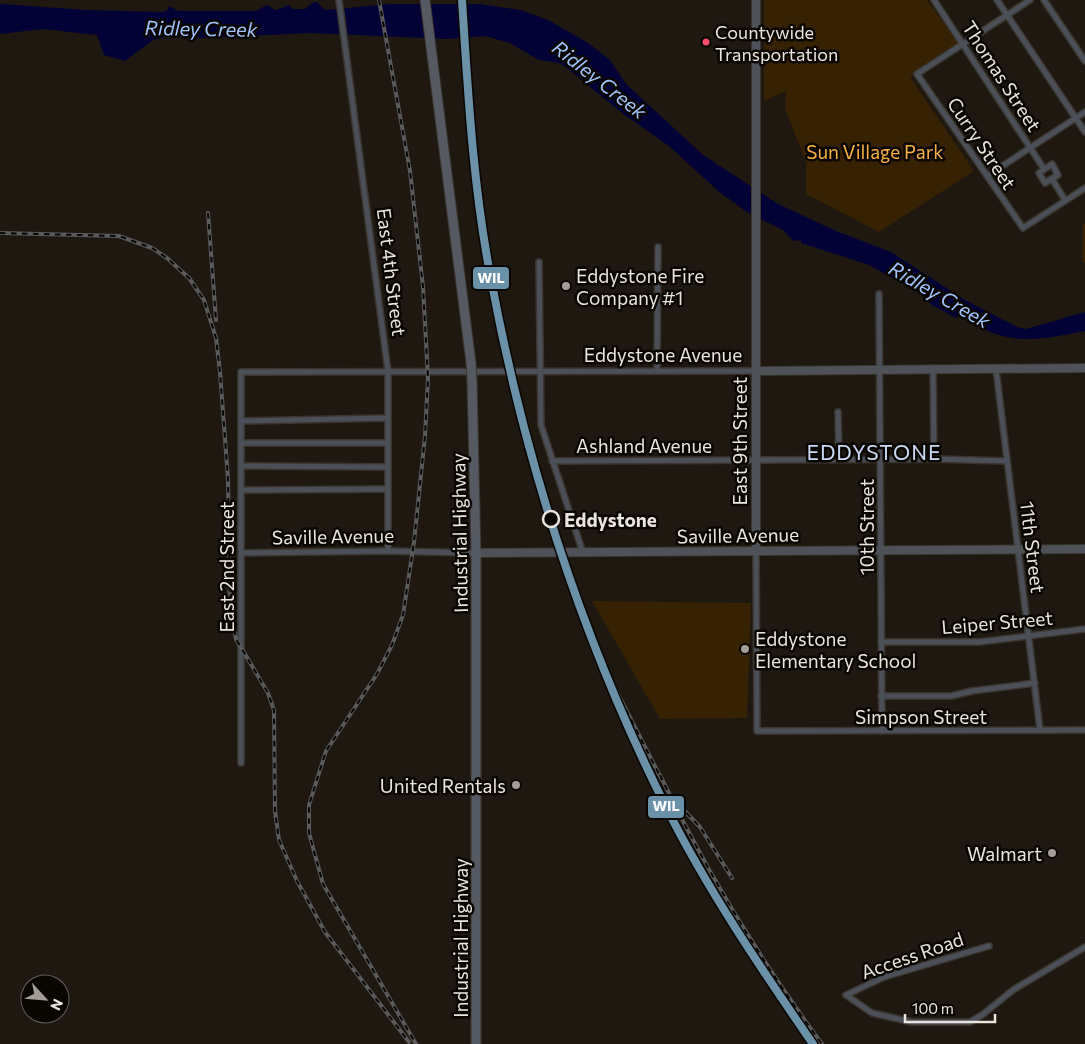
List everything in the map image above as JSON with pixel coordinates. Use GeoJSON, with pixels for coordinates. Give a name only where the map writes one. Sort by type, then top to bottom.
{"type":"FeatureCollection","features":[{"type":"Feature","properties":{"kind":"main road","name":"Industrial Highway"},"geometry":{"type":"LineString","coordinates":[[425,0],[472,381],[476,553],[476,1044]]}},
{"type":"Feature","properties":{"kind":"street","name":"East 4th Street"},"geometry":{"type":"LineString","coordinates":[[339,0],[388,371],[388,551]]}},
{"type":"Feature","properties":{"kind":"street","name":"East 9th Street"},"geometry":{"type":"LineString","coordinates":[[756,0],[755,370],[757,731]]}},
{"type":"Feature","properties":{"kind":"street","name":"Thomas Street"},"geometry":{"type":"LineString","coordinates":[[934,0],[1044,169],[1039,173],[1045,183],[1052,179]]}},
{"type":"Feature","properties":{"kind":"street"},"geometry":{"type":"LineString","coordinates":[[997,0],[1085,132]]}},
{"type":"Feature","properties":{"kind":"street"},"geometry":{"type":"LineString","coordinates":[[963,44],[1030,0]]}},
{"type":"Feature","properties":{"kind":"street"},"geometry":{"type":"LineString","coordinates":[[1044,0],[1085,61]]}},
{"type":"Feature","properties":{"kind":"street","name":"Curry Street"},"geometry":{"type":"LineString","coordinates":[[963,44],[917,74],[1023,228],[1066,200]]}},
{"type":"Feature","properties":{"kind":"street"},"geometry":{"type":"LineString","coordinates":[[987,176],[1085,112]]}},
{"type":"Feature","properties":{"kind":"street"},"geometry":{"type":"LineString","coordinates":[[1044,169],[1052,164],[1058,174],[1052,179],[1066,200],[1085,188]]}},
{"type":"Feature","properties":{"kind":"street"},"geometry":{"type":"LineString","coordinates":[[658,247],[658,370]]}},
{"type":"Feature","properties":{"kind":"street"},"geometry":{"type":"LineString","coordinates":[[539,262],[541,425],[583,554]]}},
{"type":"Feature","properties":{"kind":"street","name":"10th Street"},"geometry":{"type":"LineString","coordinates":[[879,294],[882,731]]}},
{"type":"Feature","properties":{"kind":"street"},"geometry":{"type":"LineString","coordinates":[[933,368],[934,459]]}},
{"type":"Feature","properties":{"kind":"street","name":"Eddystone Avenue"},"geometry":{"type":"LineString","coordinates":[[241,372],[1085,368]]}},
{"type":"Feature","properties":{"kind":"street","name":"11th Street"},"geometry":{"type":"LineString","coordinates":[[996,369],[1040,730]]}},
{"type":"Feature","properties":{"kind":"street","name":"East 2nd Street"},"geometry":{"type":"LineString","coordinates":[[241,372],[241,763]]}},
{"type":"Feature","properties":{"kind":"street"},"geometry":{"type":"LineString","coordinates":[[838,412],[839,459]]}},
{"type":"Feature","properties":{"kind":"street"},"geometry":{"type":"LineString","coordinates":[[241,421],[388,418]]}},
{"type":"Feature","properties":{"kind":"street"},"geometry":{"type":"LineString","coordinates":[[241,443],[387,443]]}},
{"type":"Feature","properties":{"kind":"street","name":"Ashland Avenue"},"geometry":{"type":"LineString","coordinates":[[552,461],[934,459],[1007,461]]}},
{"type":"Feature","properties":{"kind":"street"},"geometry":{"type":"LineString","coordinates":[[241,466],[387,467]]}},
{"type":"Feature","properties":{"kind":"street"},"geometry":{"type":"LineString","coordinates":[[241,490],[387,489]]}},
{"type":"Feature","properties":{"kind":"street","name":"Saville Avenue"},"geometry":{"type":"LineString","coordinates":[[242,553],[388,551],[583,554],[756,550],[1085,549]]}},
{"type":"Feature","properties":{"kind":"street","name":"Leiper Street"},"geometry":{"type":"LineString","coordinates":[[881,642],[979,642],[1085,629]]}},
{"type":"Feature","properties":{"kind":"street"},"geometry":{"type":"LineString","coordinates":[[881,696],[951,696],[972,691],[1035,684]]}},
{"type":"Feature","properties":{"kind":"street","name":"Simpson Street"},"geometry":{"type":"LineString","coordinates":[[757,731],[1085,730]]}},
{"type":"Feature","properties":{"kind":"street","name":"Access Road"},"geometry":{"type":"LineString","coordinates":[[989,946],[884,977],[846,995],[872,1012],[912,1022],[970,1022],[982,1015],[1013,990],[1085,947]]}},
{"type":"Feature","properties":{"kind":"green space","name":"Sun Village Park"},"geometry":{"type":"Polygon","coordinates":[[[764,0],[927,0],[958,43],[910,77],[974,171],[879,232],[806,194],[806,163],[785,108],[786,91],[764,101],[764,0]]]}},
{"type":"Feature","properties":{"kind":"green space"},"geometry":{"type":"Polygon","coordinates":[[[1083,224],[1085,224],[1085,262],[1082,262],[1083,224]]]}},
{"type":"Feature","properties":{"kind":"green space"},"geometry":{"type":"Polygon","coordinates":[[[592,601],[751,603],[747,718],[660,719],[592,601]]]}},
{"type":"Feature","properties":{"kind":"water","name":"Ridley Creek"},"geometry":{"type":"Polygon","coordinates":[[[314,2],[317,2],[325,10],[390,4],[479,4],[521,10],[550,21],[588,43],[610,60],[626,84],[703,155],[778,204],[836,231],[891,252],[965,300],[1017,327],[1026,329],[1085,312],[1085,331],[1038,339],[1002,336],[986,330],[961,312],[956,318],[932,305],[920,293],[869,265],[801,243],[801,240],[793,241],[783,230],[747,212],[718,191],[669,146],[622,113],[566,67],[559,63],[539,60],[510,43],[485,36],[447,39],[309,33],[206,38],[166,37],[153,40],[125,61],[104,55],[97,35],[43,29],[0,34],[0,4],[86,10],[162,12],[166,11],[170,6],[178,11],[256,11],[267,5],[276,10],[289,5],[293,9],[305,9],[314,2]]]}},
{"type":"Feature","properties":{"kind":"railway"},"geometry":{"type":"LineString","coordinates":[[379,0],[410,171],[423,287],[428,378],[425,436],[414,542],[403,615],[392,645],[377,674],[326,751],[309,805],[309,833],[323,884],[416,1044]]}},
{"type":"Feature","properties":{"kind":"railway"},"geometry":{"type":"LineString","coordinates":[[208,213],[216,320]]}},
{"type":"Feature","properties":{"kind":"railway"},"geometry":{"type":"LineString","coordinates":[[0,233],[119,236],[152,248],[167,258],[189,278],[204,300],[216,338],[220,372],[228,479],[230,609],[236,639],[268,693],[274,710],[275,811],[279,840],[297,881],[325,932],[409,1042]]}},
{"type":"Feature","properties":{"kind":"railway"},"geometry":{"type":"LineString","coordinates":[[596,651],[662,780]]}},
{"type":"Feature","properties":{"kind":"railway"},"geometry":{"type":"LineString","coordinates":[[660,775],[696,845],[755,947],[822,1044]]}},
{"type":"Feature","properties":{"kind":"railway"},"geometry":{"type":"LineString","coordinates":[[679,805],[700,827],[732,878]]}},
{"type":"Feature","properties":{"kind":"transit line","name":"WIL"},"geometry":{"type":"LineString","coordinates":[[462,0],[472,140],[480,210],[491,279],[521,415],[539,482],[582,614],[635,742],[681,836],[716,897],[754,957],[813,1044]]}},
{"type":"Feature","properties":{"kind":"place","name":"Countywide Transportation"},"geometry":{"type":"Point","coordinates":[706,42]}},
{"type":"Feature","properties":{"kind":"place","name":"Eddystone Fire Company #1"},"geometry":{"type":"Point","coordinates":[566,286]}},
{"type":"Feature","properties":{"kind":"place","name":"Eddystone"},"geometry":{"type":"Point","coordinates":[551,519]}},
{"type":"Feature","properties":{"kind":"place","name":"Eddystone Elementary School"},"geometry":{"type":"Point","coordinates":[745,649]}},
{"type":"Feature","properties":{"kind":"place","name":"United Rentals"},"geometry":{"type":"Point","coordinates":[516,785]}},
{"type":"Feature","properties":{"kind":"place","name":"Walmart"},"geometry":{"type":"Point","coordinates":[1052,853]}},
{"type":"Feature","properties":{"kind":"district","name":"EDDYSTONE"},"geometry":{"type":"Point","coordinates":[874,451]}}]}
